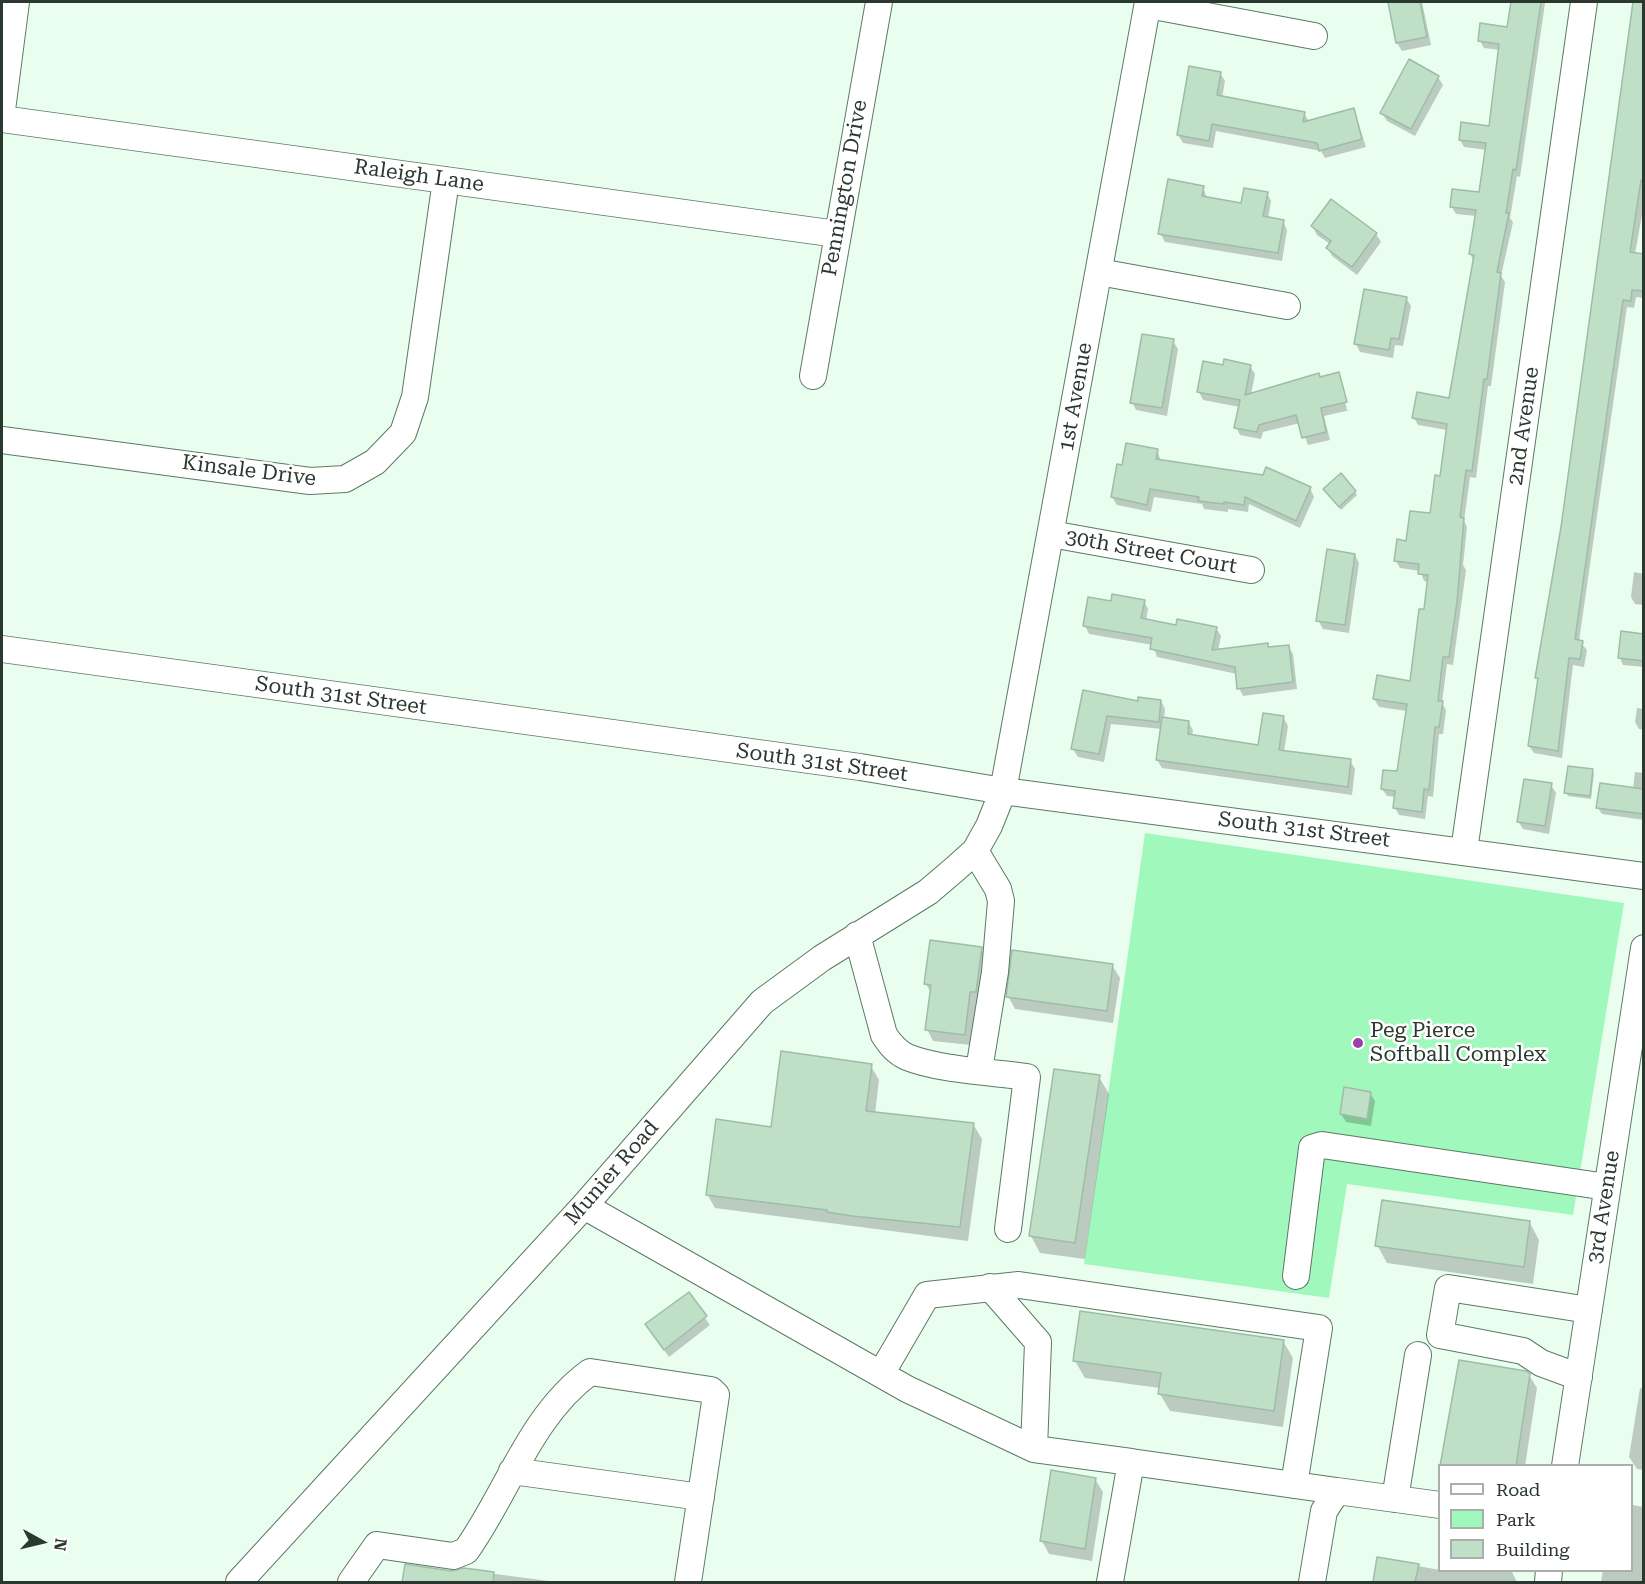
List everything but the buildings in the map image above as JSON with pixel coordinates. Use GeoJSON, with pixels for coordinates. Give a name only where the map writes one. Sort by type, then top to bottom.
{"type":"FeatureCollection","features":[{"type":"Feature","properties":{"kind":"street"},"geometry":{"type":"LineString","coordinates":[[2,110],[16,2]]}},
{"type":"Feature","properties":{"kind":"street","name":"Pennington Drive"},"geometry":{"type":"LineString","coordinates":[[813,376],[879,2]]}},
{"type":"Feature","properties":{"kind":"street","name":"2nd Avenue"},"geometry":{"type":"LineString","coordinates":[[1464,851],[1584,2]]}},
{"type":"Feature","properties":{"kind":"street"},"geometry":{"type":"LineString","coordinates":[[1148,3],[1314,36]]}},
{"type":"Feature","properties":{"kind":"street","name":"1st Avenue"},"geometry":{"type":"LineString","coordinates":[[1003,791],[1148,3]]}},
{"type":"Feature","properties":{"kind":"street","name":"Raleigh Lane"},"geometry":{"type":"LineString","coordinates":[[2,119],[837,234]]}},
{"type":"Feature","properties":{"kind":"street","name":"Kinsale Drive"},"geometry":{"type":"LineString","coordinates":[[2,440],[310,481],[345,479],[375,462],[403,433],[415,397],[446,180]]}},
{"type":"Feature","properties":{"kind":"street"},"geometry":{"type":"LineString","coordinates":[[1099,272],[1287,306]]}},
{"type":"Feature","properties":{"kind":"street","name":"30th Street Court"},"geometry":{"type":"LineString","coordinates":[[1051,534],[1251,570]]}},
{"type":"Feature","properties":{"kind":"street","name":"South 31st Street"},"geometry":{"type":"LineString","coordinates":[[2,649],[860,767],[1003,791],[1644,876]]}},
{"type":"Feature","properties":{"kind":"street","name":"Munier Road"},"geometry":{"type":"LineString","coordinates":[[239,1582],[584,1206],[762,1002],[857,935],[928,892],[975,850],[989,826],[1003,791]]}},
{"type":"Feature","properties":{"kind":"street"},"geometry":{"type":"LineString","coordinates":[[975,850],[998,889],[1001,901],[995,972],[979,1070]]}},
{"type":"Feature","properties":{"kind":"street"},"geometry":{"type":"LineString","coordinates":[[857,935],[884,1035],[892,1047],[905,1056],[924,1062],[1027,1077],[1008,1229]]}},
{"type":"Feature","properties":{"kind":"street","name":"3rd Avenue"},"geometry":{"type":"LineString","coordinates":[[1565,1464],[1644,948]]}},
{"type":"Feature","properties":{"kind":"street"},"geometry":{"type":"LineString","coordinates":[[1296,1276],[1311,1148],[1322,1145],[1607,1187]]}},
{"type":"Feature","properties":{"kind":"street"},"geometry":{"type":"LineString","coordinates":[[584,1206],[880,1374],[1034,1449],[1438,1505]]}},
{"type":"Feature","properties":{"kind":"street"},"geometry":{"type":"LineString","coordinates":[[880,1374],[927,1295],[990,1287],[1019,1285],[1319,1328],[1294,1485]]}},
{"type":"Feature","properties":{"kind":"street"},"geometry":{"type":"LineString","coordinates":[[990,1287],[1038,1341],[1034,1449]]}},
{"type":"Feature","properties":{"kind":"street"},"geometry":{"type":"LineString","coordinates":[[1579,1377],[1541,1363],[1523,1351],[1440,1335],[1449,1288],[1589,1310]]}},
{"type":"Feature","properties":{"kind":"street"},"geometry":{"type":"LineString","coordinates":[[1395,1499],[1418,1355]]}},
{"type":"Feature","properties":{"kind":"street"},"geometry":{"type":"LineString","coordinates":[[351,1582],[377,1545],[453,1556],[466,1551],[528,1442],[574,1383],[590,1372],[711,1390],[716,1395],[688,1582]]}},
{"type":"Feature","properties":{"kind":"street"},"geometry":{"type":"LineString","coordinates":[[1110,1582],[1131,1462]]}},
{"type":"Feature","properties":{"kind":"street"},"geometry":{"type":"LineString","coordinates":[[512,1471],[701,1497]]}},
{"type":"Feature","properties":{"kind":"street"},"geometry":{"type":"LineString","coordinates":[[1312,1582],[1324,1511],[1337,1491]]}},
{"type":"Feature","properties":{"kind":"green space","name":"Peg Pierce Softball Complex"},"geometry":{"type":"Polygon","coordinates":[[[1145,833],[1624,903],[1573,1215],[1347,1184],[1329,1298],[1084,1264],[1145,833]]]}},
{"type":"Feature","properties":{"kind":"place","name":"Peg Pierce Softball Complex"},"geometry":{"type":"Point","coordinates":[1358,1043]}}]}
